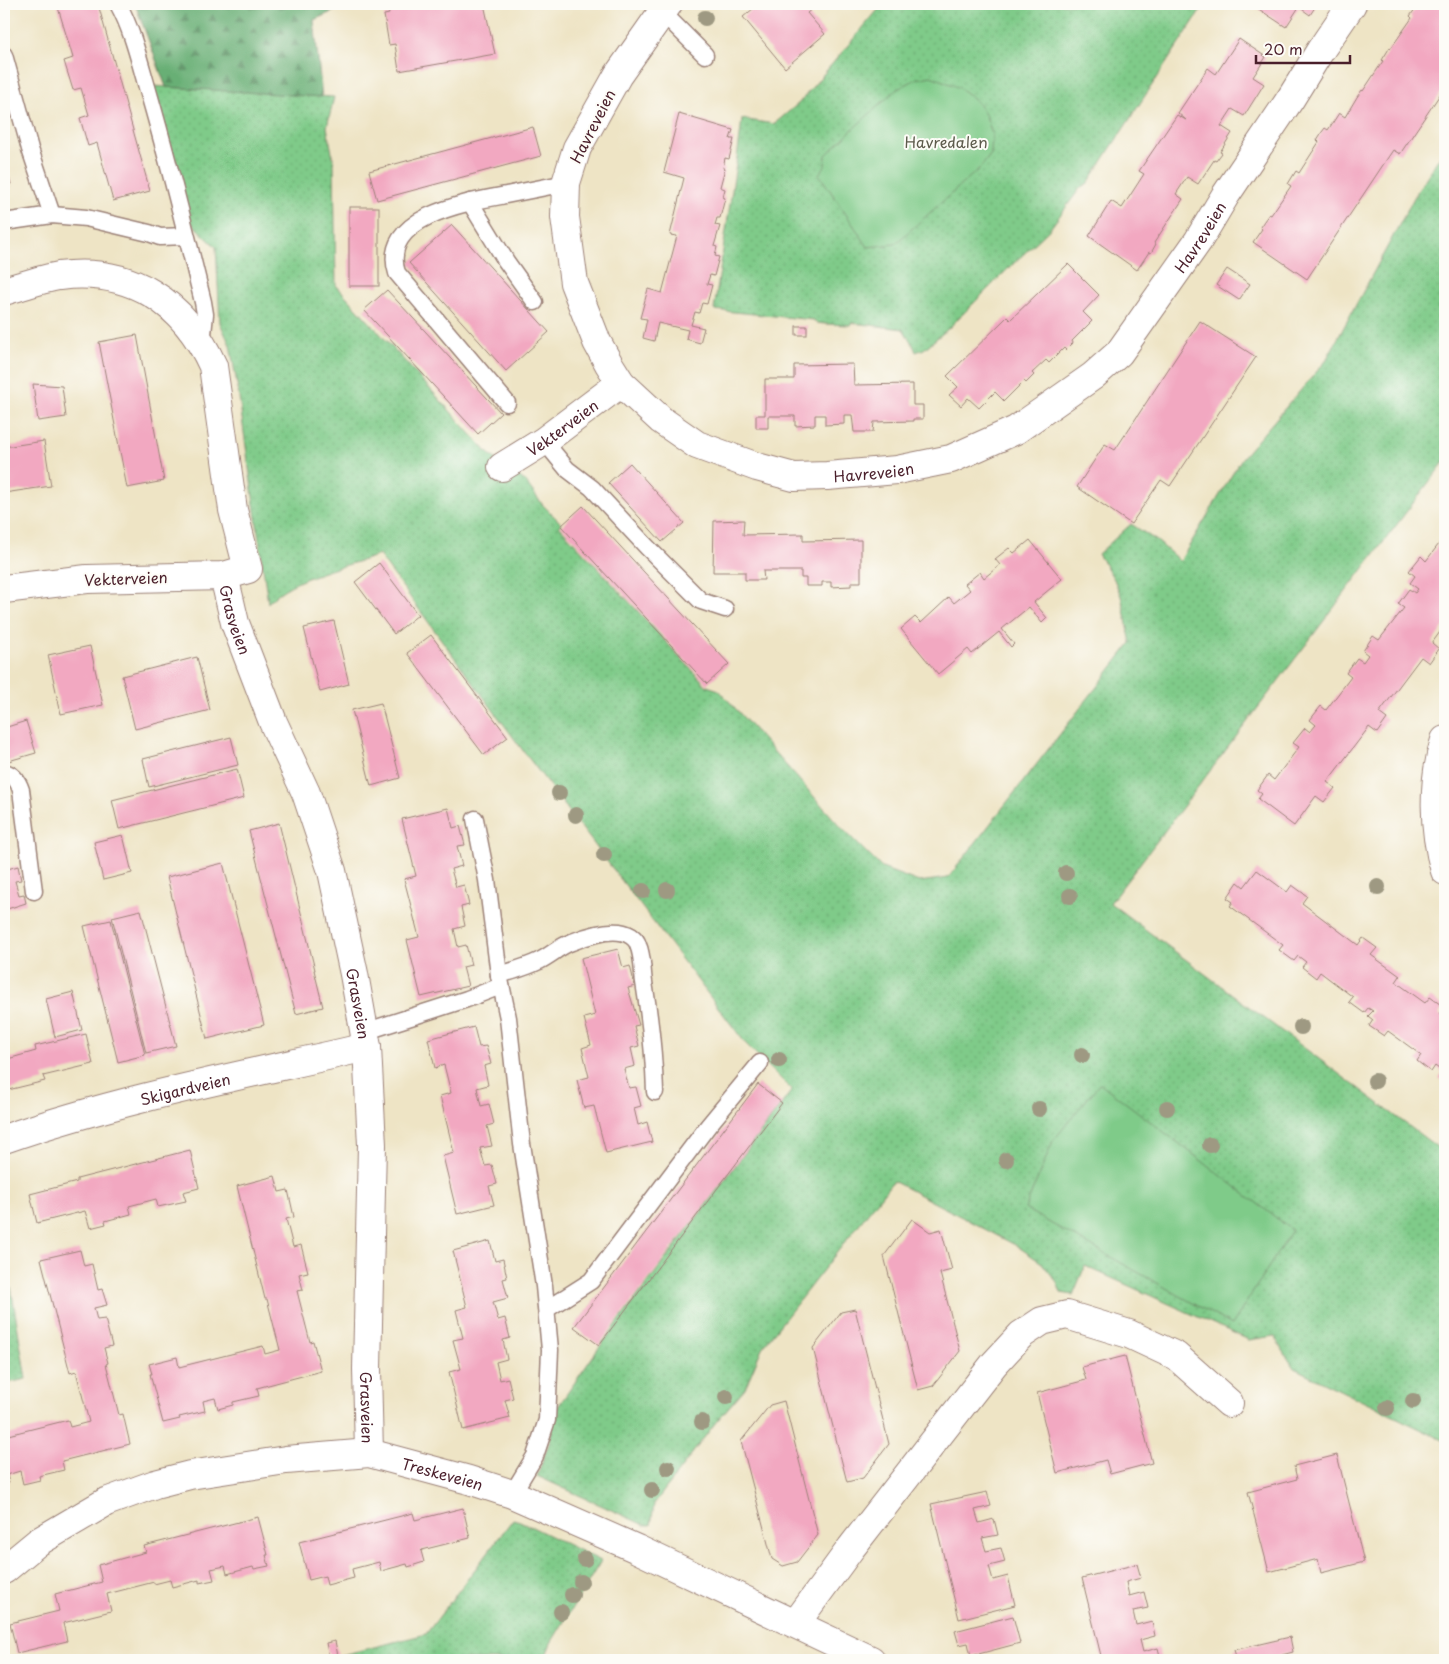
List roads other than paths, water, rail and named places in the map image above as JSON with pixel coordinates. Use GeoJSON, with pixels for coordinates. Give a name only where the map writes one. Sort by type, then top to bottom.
{"type":"FeatureCollection","features":[{"type":"Feature","properties":{"kind":"street","name":"Havreveien"},"geometry":{"type":"LineString","coordinates":[[665,8],[613,83],[577,148],[566,183],[564,218],[574,283],[596,342],[621,383],[661,420],[698,445],[757,467],[794,477],[898,470],[952,459],[1016,430],[1094,376],[1119,353],[1198,241],[1225,196],[1352,4]]}},
{"type":"Feature","properties":{"kind":"street","name":"Grasveien"},"geometry":{"type":"LineString","coordinates":[[4,291],[58,276],[102,276],[122,280],[138,286],[165,301],[202,344],[212,366],[233,510],[236,573],[235,623],[273,722],[306,793],[332,871],[354,974],[365,1039],[372,1145],[366,1369],[369,1453]]}},
{"type":"Feature","properties":{"kind":"street","name":"Vekterveien"},"geometry":{"type":"LineString","coordinates":[[502,467],[544,441],[621,383]]}},
{"type":"Feature","properties":{"kind":"street","name":"Vekterveien"},"geometry":{"type":"LineString","coordinates":[[4,589],[87,579],[236,573]]}},
{"type":"Feature","properties":{"kind":"street"},"geometry":{"type":"LineString","coordinates":[[1445,740],[1436,782],[1438,838],[1445,871]]}},
{"type":"Feature","properties":{"kind":"street","name":"Skigardveien"},"geometry":{"type":"LineString","coordinates":[[4,1139],[44,1125],[118,1104],[365,1039]]}},
{"type":"Feature","properties":{"kind":"street"},"geometry":{"type":"LineString","coordinates":[[796,1624],[851,1548],[994,1364],[1021,1334],[1042,1321],[1067,1315],[1129,1334],[1176,1356],[1229,1403]]}},
{"type":"Feature","properties":{"kind":"street","name":"Treskeveien"},"geometry":{"type":"LineString","coordinates":[[4,1570],[38,1542],[106,1502],[155,1484],[190,1475],[286,1460],[369,1453],[469,1480],[512,1494],[591,1528],[871,1660]]}},
{"type":"Feature","properties":{"kind":"lane"},"geometry":{"type":"LineString","coordinates":[[118,4],[136,51],[167,158],[203,302],[202,344]]}},
{"type":"Feature","properties":{"kind":"lane"},"geometry":{"type":"LineString","coordinates":[[665,8],[705,55]]}},
{"type":"Feature","properties":{"kind":"lane"},"geometry":{"type":"LineString","coordinates":[[4,55],[30,149],[52,215]]}},
{"type":"Feature","properties":{"kind":"lane"},"geometry":{"type":"LineString","coordinates":[[507,403],[397,274],[394,265],[398,243],[416,224],[444,209],[566,183]]}},
{"type":"Feature","properties":{"kind":"lane"},"geometry":{"type":"LineString","coordinates":[[470,202],[506,261],[535,302]]}},
{"type":"Feature","properties":{"kind":"lane"},"geometry":{"type":"LineString","coordinates":[[4,222],[52,215],[86,218],[160,237],[186,236]]}},
{"type":"Feature","properties":{"kind":"lane"},"geometry":{"type":"LineString","coordinates":[[544,441],[567,469],[592,488],[701,601],[725,609]]}},
{"type":"Feature","properties":{"kind":"lane"},"geometry":{"type":"LineString","coordinates":[[4,772],[10,773],[16,779],[21,790],[34,891]]}},
{"type":"Feature","properties":{"kind":"lane"},"geometry":{"type":"LineString","coordinates":[[475,819],[487,880],[500,980],[508,1018],[522,1144],[547,1309],[550,1350],[547,1420],[535,1456],[512,1494]]}},
{"type":"Feature","properties":{"kind":"lane"},"geometry":{"type":"LineString","coordinates":[[365,1039],[467,999],[570,942],[608,932],[627,933],[638,943],[643,964],[652,1032],[656,1092]]}},
{"type":"Feature","properties":{"kind":"lane"},"geometry":{"type":"LineString","coordinates":[[547,1309],[591,1281],[708,1126],[760,1063]]}},
{"type":"Feature","properties":{"kind":"park label","name":"Havredalen"},"geometry":{"type":"Point","coordinates":[946,141]}}]}
